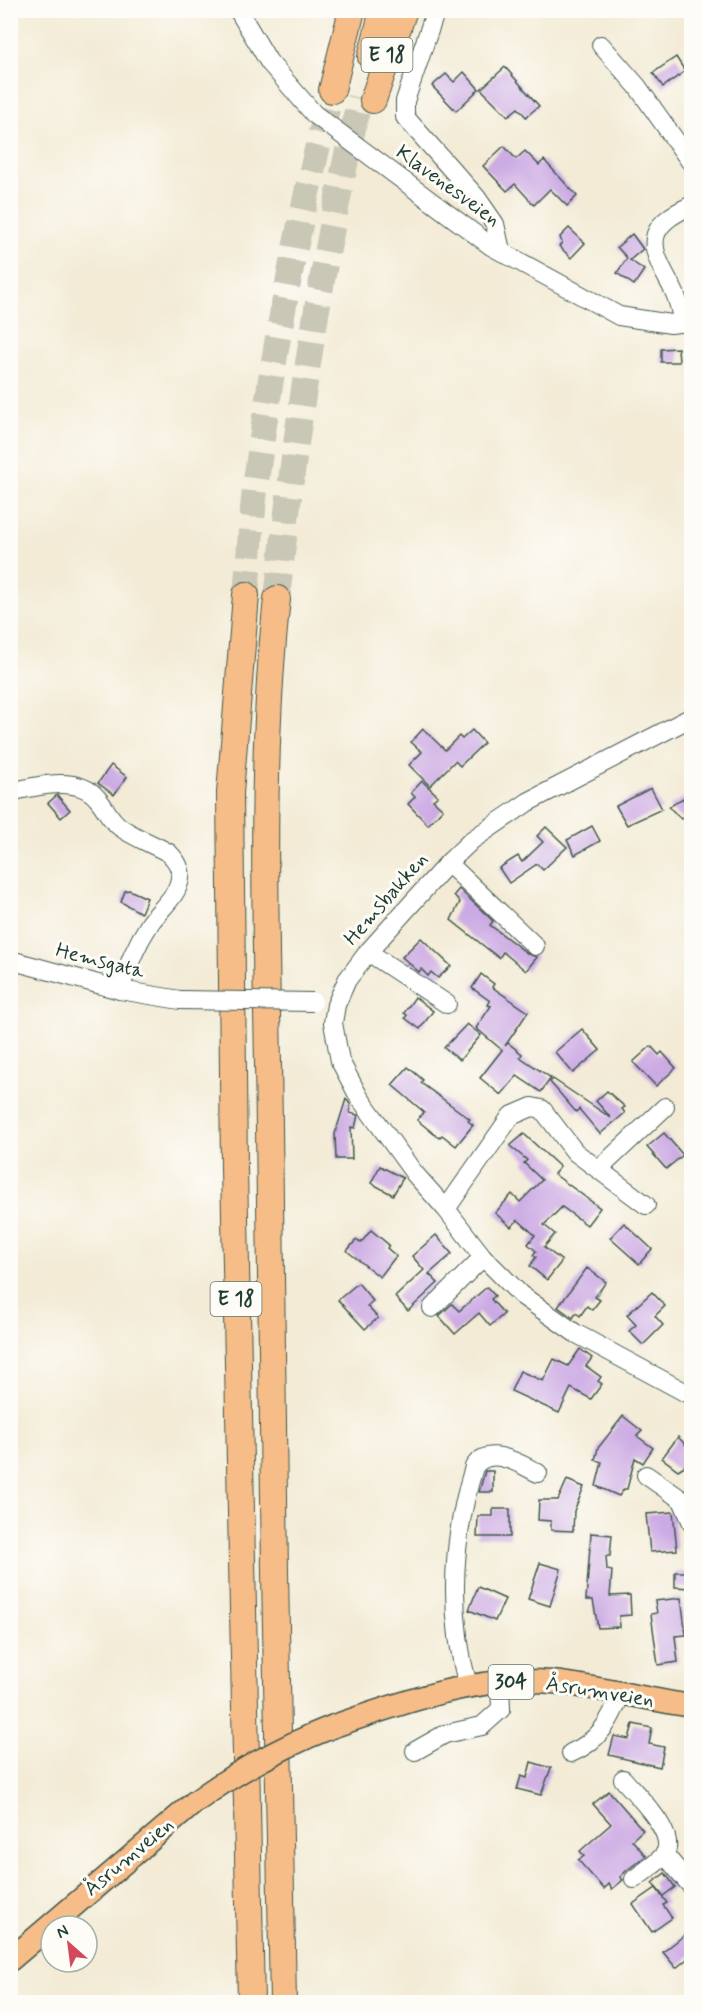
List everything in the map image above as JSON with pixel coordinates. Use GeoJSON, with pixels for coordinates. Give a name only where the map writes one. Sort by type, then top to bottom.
{"type":"FeatureCollection","features":[{"type":"Feature","properties":{"kind":"highway","name":"E 18"},"geometry":{"type":"LineString","coordinates":[[336,10],[326,88],[352,10]]}},
{"type":"Feature","properties":{"kind":"highway","name":"E 18"},"geometry":{"type":"LineString","coordinates":[[383,10],[367,99],[404,10]]}},
{"type":"Feature","properties":{"kind":"highway","name":"E 18"},"geometry":{"type":"LineString","coordinates":[[246,595],[230,793],[234,1179],[251,2002]]}},
{"type":"Feature","properties":{"kind":"highway","name":"E 18"},"geometry":{"type":"LineString","coordinates":[[277,599],[270,684],[268,771],[268,1012],[283,2002]]}},
{"type":"Feature","properties":{"kind":"main road","name":"Åsrumveien"},"geometry":{"type":"LineString","coordinates":[[10,1959],[195,1802],[251,1763],[282,1747],[334,1726],[384,1709],[468,1686],[500,1682],[550,1682],[621,1692],[692,1706]]}},
{"type":"Feature","properties":{"kind":"street","name":"Klavenesveien"},"geometry":{"type":"LineString","coordinates":[[238,10],[269,62],[314,114],[501,251],[619,316],[645,321],[687,322],[656,252],[655,242],[656,234],[666,221],[692,205]]}},
{"type":"Feature","properties":{"kind":"street"},"geometry":{"type":"LineString","coordinates":[[436,10],[405,101],[405,117],[477,198],[495,224],[501,251]]}},
{"type":"Feature","properties":{"kind":"street"},"geometry":{"type":"LineString","coordinates":[[602,45],[637,86],[692,164]]}},
{"type":"Feature","properties":{"kind":"street","name":"Hemsbakken"},"geometry":{"type":"LineString","coordinates":[[692,717],[528,802],[491,825],[448,863],[368,952],[347,980],[336,1005],[333,1023],[335,1042],[347,1077],[414,1173],[446,1209],[483,1257],[521,1295],[555,1320],[692,1396]]}},
{"type":"Feature","properties":{"kind":"street"},"geometry":{"type":"LineString","coordinates":[[10,792],[57,785],[77,785],[88,788],[120,827],[169,853],[175,860],[181,877],[176,890],[137,945],[120,990]]}},
{"type":"Feature","properties":{"kind":"street"},"geometry":{"type":"LineString","coordinates":[[448,863],[535,946]]}},
{"type":"Feature","properties":{"kind":"street"},"geometry":{"type":"LineString","coordinates":[[368,952],[447,1004]]}},
{"type":"Feature","properties":{"kind":"street","name":"Hemsgata"},"geometry":{"type":"LineString","coordinates":[[10,960],[120,990],[180,1000],[313,1002],[336,1005]]}},
{"type":"Feature","properties":{"kind":"street"},"geometry":{"type":"LineString","coordinates":[[446,1209],[511,1116],[532,1107],[542,1109],[575,1152],[646,1204]]}},
{"type":"Feature","properties":{"kind":"street"},"geometry":{"type":"LineString","coordinates":[[599,1169],[665,1107]]}},
{"type":"Feature","properties":{"kind":"street"},"geometry":{"type":"LineString","coordinates":[[432,1308],[483,1257]]}},
{"type":"Feature","properties":{"kind":"street"},"geometry":{"type":"LineString","coordinates":[[468,1686],[462,1664],[453,1594],[460,1520],[474,1467],[478,1460],[486,1456],[498,1456],[538,1473]]}},
{"type":"Feature","properties":{"kind":"street"},"geometry":{"type":"LineString","coordinates":[[646,1475],[682,1500],[692,1523]]}},
{"type":"Feature","properties":{"kind":"street"},"geometry":{"type":"LineString","coordinates":[[415,1751],[445,1734],[489,1722],[501,1709],[500,1682]]}},
{"type":"Feature","properties":{"kind":"street"},"geometry":{"type":"LineString","coordinates":[[571,1753],[586,1747],[598,1737],[609,1723],[621,1692]]}},
{"type":"Feature","properties":{"kind":"street"},"geometry":{"type":"LineString","coordinates":[[622,1779],[666,1831],[669,1844],[665,1855],[634,1879]]}},
{"type":"Feature","properties":{"kind":"street"},"geometry":{"type":"LineString","coordinates":[[665,1855],[692,1887]]}},
{"type":"Feature","properties":{"kind":"building"},"geometry":{"type":"Polygon","coordinates":[[[676,57],[685,71],[663,87],[653,73],[676,57]]]}},
{"type":"Feature","properties":{"kind":"building"},"geometry":{"type":"Polygon","coordinates":[[[505,67],[539,106],[526,117],[518,108],[508,116],[481,89],[505,67]]]}},
{"type":"Feature","properties":{"kind":"building"},"geometry":{"type":"Polygon","coordinates":[[[464,72],[479,89],[456,111],[432,86],[446,74],[454,82],[464,72]]]}},
{"type":"Feature","properties":{"kind":"building"},"geometry":{"type":"Polygon","coordinates":[[[504,146],[516,159],[525,151],[539,165],[544,160],[577,196],[567,206],[550,189],[534,205],[515,184],[507,191],[483,166],[504,146]]]}},
{"type":"Feature","properties":{"kind":"building"},"geometry":{"type":"Polygon","coordinates":[[[569,228],[585,243],[571,258],[559,246],[562,243],[560,237],[569,228]]]}},
{"type":"Feature","properties":{"kind":"building"},"geometry":{"type":"Polygon","coordinates":[[[632,234],[643,249],[630,260],[644,270],[634,285],[617,273],[627,258],[617,247],[632,234]]]}},
{"type":"Feature","properties":{"kind":"building"},"geometry":{"type":"Polygon","coordinates":[[[678,348],[679,362],[661,362],[661,349],[678,348]]]}},
{"type":"Feature","properties":{"kind":"building"},"geometry":{"type":"Polygon","coordinates":[[[423,729],[445,750],[459,736],[462,739],[472,730],[484,743],[460,766],[455,761],[430,786],[409,765],[422,752],[411,742],[423,729]]]}},
{"type":"Feature","properties":{"kind":"building"},"geometry":{"type":"Polygon","coordinates":[[[111,765],[127,777],[114,795],[98,783],[111,765]]]}},
{"type":"Feature","properties":{"kind":"building"},"geometry":{"type":"Polygon","coordinates":[[[422,781],[438,796],[433,800],[443,809],[428,825],[408,804],[415,797],[411,793],[422,781]]]}},
{"type":"Feature","properties":{"kind":"building"},"geometry":{"type":"Polygon","coordinates":[[[651,788],[662,809],[627,825],[616,806],[651,788]]]}},
{"type":"Feature","properties":{"kind":"building"},"geometry":{"type":"Polygon","coordinates":[[[57,795],[70,810],[61,818],[48,803],[57,795]]]}},
{"type":"Feature","properties":{"kind":"building"},"geometry":{"type":"Polygon","coordinates":[[[683,798],[691,811],[681,819],[669,807],[683,798]]]}},
{"type":"Feature","properties":{"kind":"building"},"geometry":{"type":"Polygon","coordinates":[[[592,826],[600,841],[575,855],[567,840],[592,826]]]}},
{"type":"Feature","properties":{"kind":"building"},"geometry":{"type":"Polygon","coordinates":[[[546,827],[567,847],[543,870],[537,864],[509,883],[499,868],[518,856],[522,862],[543,842],[537,836],[546,827]]]}},
{"type":"Feature","properties":{"kind":"building"},"geometry":{"type":"Polygon","coordinates":[[[459,889],[493,921],[490,925],[528,954],[537,957],[526,971],[503,952],[499,958],[451,920],[460,902],[454,895],[459,889]]]}},
{"type":"Feature","properties":{"kind":"building"},"geometry":{"type":"Polygon","coordinates":[[[129,890],[147,898],[141,913],[121,902],[125,891],[129,890]]]}},
{"type":"Feature","properties":{"kind":"building"},"geometry":{"type":"Polygon","coordinates":[[[421,938],[451,966],[438,978],[431,972],[428,976],[421,969],[419,972],[402,957],[421,938]]]}},
{"type":"Feature","properties":{"kind":"building"},"geometry":{"type":"Polygon","coordinates":[[[481,974],[494,984],[492,987],[528,1012],[505,1046],[508,1043],[522,1054],[520,1057],[551,1078],[541,1092],[517,1076],[501,1095],[480,1078],[502,1050],[476,1028],[491,1006],[488,1005],[490,1001],[472,988],[481,974]]]}},
{"type":"Feature","properties":{"kind":"building"},"geometry":{"type":"Polygon","coordinates":[[[415,997],[433,1011],[420,1029],[405,1018],[407,1015],[404,1013],[415,997]]]}},
{"type":"Feature","properties":{"kind":"building"},"geometry":{"type":"Polygon","coordinates":[[[467,1024],[481,1035],[460,1060],[444,1048],[467,1024]]]}},
{"type":"Feature","properties":{"kind":"building"},"geometry":{"type":"Polygon","coordinates":[[[582,1029],[600,1050],[573,1073],[555,1052],[582,1029]]]}},
{"type":"Feature","properties":{"kind":"building"},"geometry":{"type":"Polygon","coordinates":[[[651,1046],[659,1055],[662,1052],[676,1068],[656,1086],[633,1062],[651,1046]]]}},
{"type":"Feature","properties":{"kind":"building"},"geometry":{"type":"Polygon","coordinates":[[[408,1067],[423,1080],[421,1083],[470,1119],[468,1121],[473,1125],[456,1146],[442,1135],[439,1138],[417,1120],[424,1112],[392,1085],[408,1067]]]}},
{"type":"Feature","properties":{"kind":"building"},"geometry":{"type":"Polygon","coordinates":[[[553,1079],[611,1118],[596,1101],[607,1091],[625,1107],[622,1109],[625,1113],[600,1134],[579,1109],[576,1112],[550,1082],[553,1079]]]}},
{"type":"Feature","properties":{"kind":"building"},"geometry":{"type":"Polygon","coordinates":[[[346,1099],[350,1104],[350,1113],[358,1115],[355,1128],[351,1127],[352,1159],[336,1159],[335,1134],[346,1099]]]}},
{"type":"Feature","properties":{"kind":"building"},"geometry":{"type":"Polygon","coordinates":[[[664,1133],[683,1155],[666,1169],[647,1147],[664,1133]]]}},
{"type":"Feature","properties":{"kind":"building"},"geometry":{"type":"Polygon","coordinates":[[[524,1134],[560,1167],[554,1174],[600,1208],[587,1225],[562,1207],[544,1225],[555,1234],[544,1247],[562,1261],[547,1280],[530,1266],[536,1257],[533,1255],[536,1251],[528,1244],[535,1235],[518,1220],[511,1227],[495,1213],[512,1194],[520,1202],[542,1180],[524,1163],[527,1160],[510,1146],[524,1134]]]}},
{"type":"Feature","properties":{"kind":"building"},"geometry":{"type":"Polygon","coordinates":[[[380,1166],[403,1178],[393,1195],[371,1183],[380,1166]]]}},
{"type":"Feature","properties":{"kind":"building"},"geometry":{"type":"Polygon","coordinates":[[[624,1223],[652,1249],[639,1264],[610,1238],[624,1223]]]}},
{"type":"Feature","properties":{"kind":"building"},"geometry":{"type":"Polygon","coordinates":[[[371,1230],[389,1245],[387,1248],[396,1256],[380,1277],[347,1251],[356,1240],[361,1243],[371,1230]]]}},
{"type":"Feature","properties":{"kind":"building"},"geometry":{"type":"Polygon","coordinates":[[[436,1235],[452,1254],[429,1274],[438,1283],[408,1311],[395,1297],[424,1270],[412,1256],[436,1235]]]}},
{"type":"Feature","properties":{"kind":"building"},"geometry":{"type":"Polygon","coordinates":[[[587,1268],[606,1282],[595,1297],[600,1300],[592,1310],[587,1306],[580,1316],[576,1313],[573,1318],[558,1307],[587,1268]]]}},
{"type":"Feature","properties":{"kind":"building"},"geometry":{"type":"Polygon","coordinates":[[[358,1283],[373,1301],[367,1306],[378,1318],[365,1329],[338,1300],[358,1283]]]}},
{"type":"Feature","properties":{"kind":"building"},"geometry":{"type":"Polygon","coordinates":[[[487,1287],[495,1296],[491,1299],[504,1314],[490,1326],[479,1313],[455,1334],[439,1316],[452,1304],[459,1311],[487,1287]]]}},
{"type":"Feature","properties":{"kind":"building"},"geometry":{"type":"Polygon","coordinates":[[[652,1292],[665,1306],[655,1316],[663,1325],[643,1345],[629,1331],[636,1325],[627,1315],[652,1292]]]}},
{"type":"Feature","properties":{"kind":"building"},"geometry":{"type":"Polygon","coordinates":[[[580,1349],[592,1358],[586,1366],[601,1377],[598,1381],[602,1384],[591,1399],[571,1388],[559,1413],[511,1391],[520,1371],[543,1381],[554,1359],[568,1366],[580,1349]]]}},
{"type":"Feature","properties":{"kind":"building"},"geometry":{"type":"Polygon","coordinates":[[[623,1416],[642,1431],[637,1436],[653,1448],[643,1463],[635,1458],[627,1489],[624,1489],[619,1496],[596,1486],[602,1462],[595,1460],[598,1448],[623,1416]]]}},
{"type":"Feature","properties":{"kind":"building"},"geometry":{"type":"Polygon","coordinates":[[[678,1437],[692,1451],[692,1469],[686,1465],[678,1470],[662,1458],[678,1437]]]}},
{"type":"Feature","properties":{"kind":"building"},"geometry":{"type":"Polygon","coordinates":[[[485,1471],[493,1471],[493,1492],[479,1492],[485,1471]]]}},
{"type":"Feature","properties":{"kind":"building"},"geometry":{"type":"Polygon","coordinates":[[[567,1480],[584,1487],[574,1511],[573,1531],[551,1530],[551,1521],[538,1520],[539,1500],[558,1500],[567,1480]]]}},
{"type":"Feature","properties":{"kind":"building"},"geometry":{"type":"Polygon","coordinates":[[[493,1509],[510,1509],[510,1537],[477,1537],[478,1516],[493,1516],[493,1509]]]}},
{"type":"Feature","properties":{"kind":"building"},"geometry":{"type":"Polygon","coordinates":[[[673,1512],[677,1550],[650,1552],[646,1514],[673,1512]]]}},
{"type":"Feature","properties":{"kind":"building"},"geometry":{"type":"Polygon","coordinates":[[[591,1533],[612,1535],[610,1556],[606,1556],[607,1570],[612,1571],[610,1596],[630,1595],[631,1615],[619,1616],[620,1627],[598,1628],[593,1600],[586,1600],[591,1533]]]}},
{"type":"Feature","properties":{"kind":"building"},"geometry":{"type":"Polygon","coordinates":[[[540,1563],[561,1569],[550,1606],[528,1599],[540,1563]]]}},
{"type":"Feature","properties":{"kind":"building"},"geometry":{"type":"Polygon","coordinates":[[[675,1572],[691,1572],[691,1588],[675,1587],[675,1572]]]}},
{"type":"Feature","properties":{"kind":"building"},"geometry":{"type":"Polygon","coordinates":[[[478,1587],[505,1599],[495,1621],[469,1610],[478,1587]]]}},
{"type":"Feature","properties":{"kind":"building"},"geometry":{"type":"Polygon","coordinates":[[[681,1598],[686,1635],[675,1636],[678,1662],[658,1665],[651,1614],[657,1613],[655,1601],[681,1598]]]}},
{"type":"Feature","properties":{"kind":"building"},"geometry":{"type":"Polygon","coordinates":[[[633,1724],[652,1728],[649,1744],[664,1747],[660,1767],[609,1755],[614,1736],[629,1739],[633,1724]]]}},
{"type":"Feature","properties":{"kind":"building"},"geometry":{"type":"Polygon","coordinates":[[[531,1762],[551,1768],[541,1795],[517,1789],[521,1776],[527,1778],[531,1762]]]}},
{"type":"Feature","properties":{"kind":"building"},"geometry":{"type":"Polygon","coordinates":[[[609,1791],[643,1830],[632,1840],[646,1856],[627,1870],[620,1877],[623,1880],[612,1889],[609,1884],[604,1889],[578,1860],[584,1856],[580,1851],[611,1824],[593,1804],[609,1791]]]}},
{"type":"Feature","properties":{"kind":"building"},"geometry":{"type":"Polygon","coordinates":[[[665,1873],[675,1887],[663,1896],[652,1883],[665,1873]]]}},
{"type":"Feature","properties":{"kind":"building"},"geometry":{"type":"Polygon","coordinates":[[[656,1888],[667,1903],[663,1905],[672,1918],[652,1932],[633,1904],[656,1888]]]}},
{"type":"Feature","properties":{"kind":"building"},"geometry":{"type":"Polygon","coordinates":[[[692,1929],[692,1955],[676,1968],[663,1952],[692,1929]]]}},
{"type":"Feature","properties":{"kind":"tunnel"},"geometry":{"type":"LineString","coordinates":[[246,595],[255,493],[273,367],[299,228],[332,90]]}},
{"type":"Feature","properties":{"kind":"tunnel"},"geometry":{"type":"LineString","coordinates":[[277,599],[292,473],[321,284],[360,98]]}}]}
